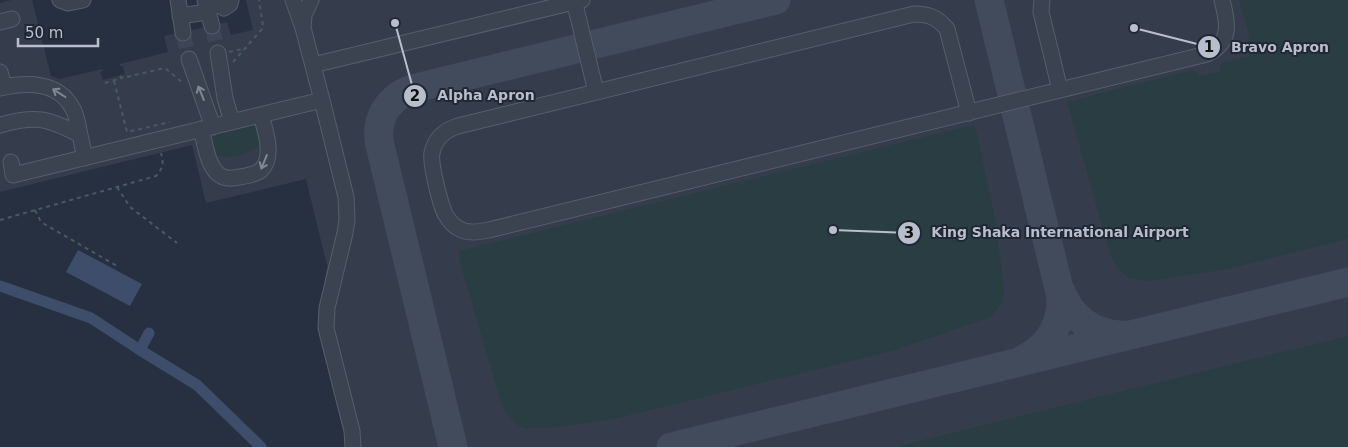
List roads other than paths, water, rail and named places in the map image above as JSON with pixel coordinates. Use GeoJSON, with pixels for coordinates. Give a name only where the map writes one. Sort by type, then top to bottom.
{"type":"FeatureCollection","features":[{"type":"Feature","properties":{"kind":"lane"},"geometry":{"type":"LineString","coordinates":[[60,0],[68,3],[83,0]]}},
{"type":"Feature","properties":{"kind":"lane"},"geometry":{"type":"LineString","coordinates":[[178,0],[183,33]]}},
{"type":"Feature","properties":{"kind":"lane"},"geometry":{"type":"LineString","coordinates":[[293,0],[313,65],[339,166],[347,207],[346,233],[327,308],[326,328],[352,431],[353,447]]}},
{"type":"Feature","properties":{"kind":"lane"},"geometry":{"type":"LineString","coordinates":[[303,28],[304,15],[311,0]]}},
{"type":"Feature","properties":{"kind":"lane"},"geometry":{"type":"LineString","coordinates":[[1042,0],[1041,12],[1060,90]]}},
{"type":"Feature","properties":{"kind":"lane"},"geometry":{"type":"LineString","coordinates":[[969,113],[949,34],[938,19],[927,14],[914,14],[458,126],[443,133],[434,146],[432,161],[442,204],[451,222],[459,229],[467,231],[489,230],[969,113],[1213,52],[1223,41],[1227,31],[1222,0]]}},
{"type":"Feature","properties":{"kind":"lane"},"geometry":{"type":"LineString","coordinates":[[313,65],[577,1],[596,92]]}},
{"type":"Feature","properties":{"kind":"lane"},"geometry":{"type":"LineString","coordinates":[[180,16],[215,7]]}},
{"type":"Feature","properties":{"kind":"lane"},"geometry":{"type":"LineString","coordinates":[[218,53],[225,98],[232,122]]}},
{"type":"Feature","properties":{"kind":"lane"},"geometry":{"type":"LineString","coordinates":[[189,59],[207,128],[212,165],[223,177],[231,179],[253,174],[260,171],[264,165],[267,157],[266,136],[261,115]]}},
{"type":"Feature","properties":{"kind":"lane"},"geometry":{"type":"LineString","coordinates":[[0,72],[2,88],[19,84],[40,85],[53,89],[66,98],[74,110],[85,158]]}},
{"type":"Feature","properties":{"kind":"lane"},"geometry":{"type":"LineString","coordinates":[[8,172],[85,158],[322,100]]}},
{"type":"Feature","properties":{"kind":"lane"},"geometry":{"type":"LineString","coordinates":[[0,125],[14,121],[40,118],[52,121],[80,135]]}},
{"type":"Feature","properties":{"kind":"water"},"geometry":{"type":"Polygon","coordinates":[[[78,250],[142,284],[130,306],[66,272],[78,250]]]}},
{"type":"Feature","properties":{"kind":"waterway"},"geometry":{"type":"LineString","coordinates":[[0,286],[91,318],[140,350]]}},
{"type":"Feature","properties":{"kind":"waterway"},"geometry":{"type":"LineString","coordinates":[[149,333],[140,350],[197,385],[261,447]]}},
{"type":"Feature","properties":{"kind":"tunnel"},"geometry":{"type":"LineString","coordinates":[[212,26],[218,53]]}},
{"type":"Feature","properties":{"kind":"tunnel"},"geometry":{"type":"LineString","coordinates":[[183,33],[189,59]]}},
{"type":"Feature","properties":{"kind":"place","name":"Alpha Apron"},"geometry":{"type":"Point","coordinates":[395,23]}},
{"type":"Feature","properties":{"kind":"place","name":"Bravo Apron"},"geometry":{"type":"Point","coordinates":[1134,28]}},
{"type":"Feature","properties":{"kind":"place","name":"King Shaka International Airport"},"geometry":{"type":"Point","coordinates":[833,230]}}]}
